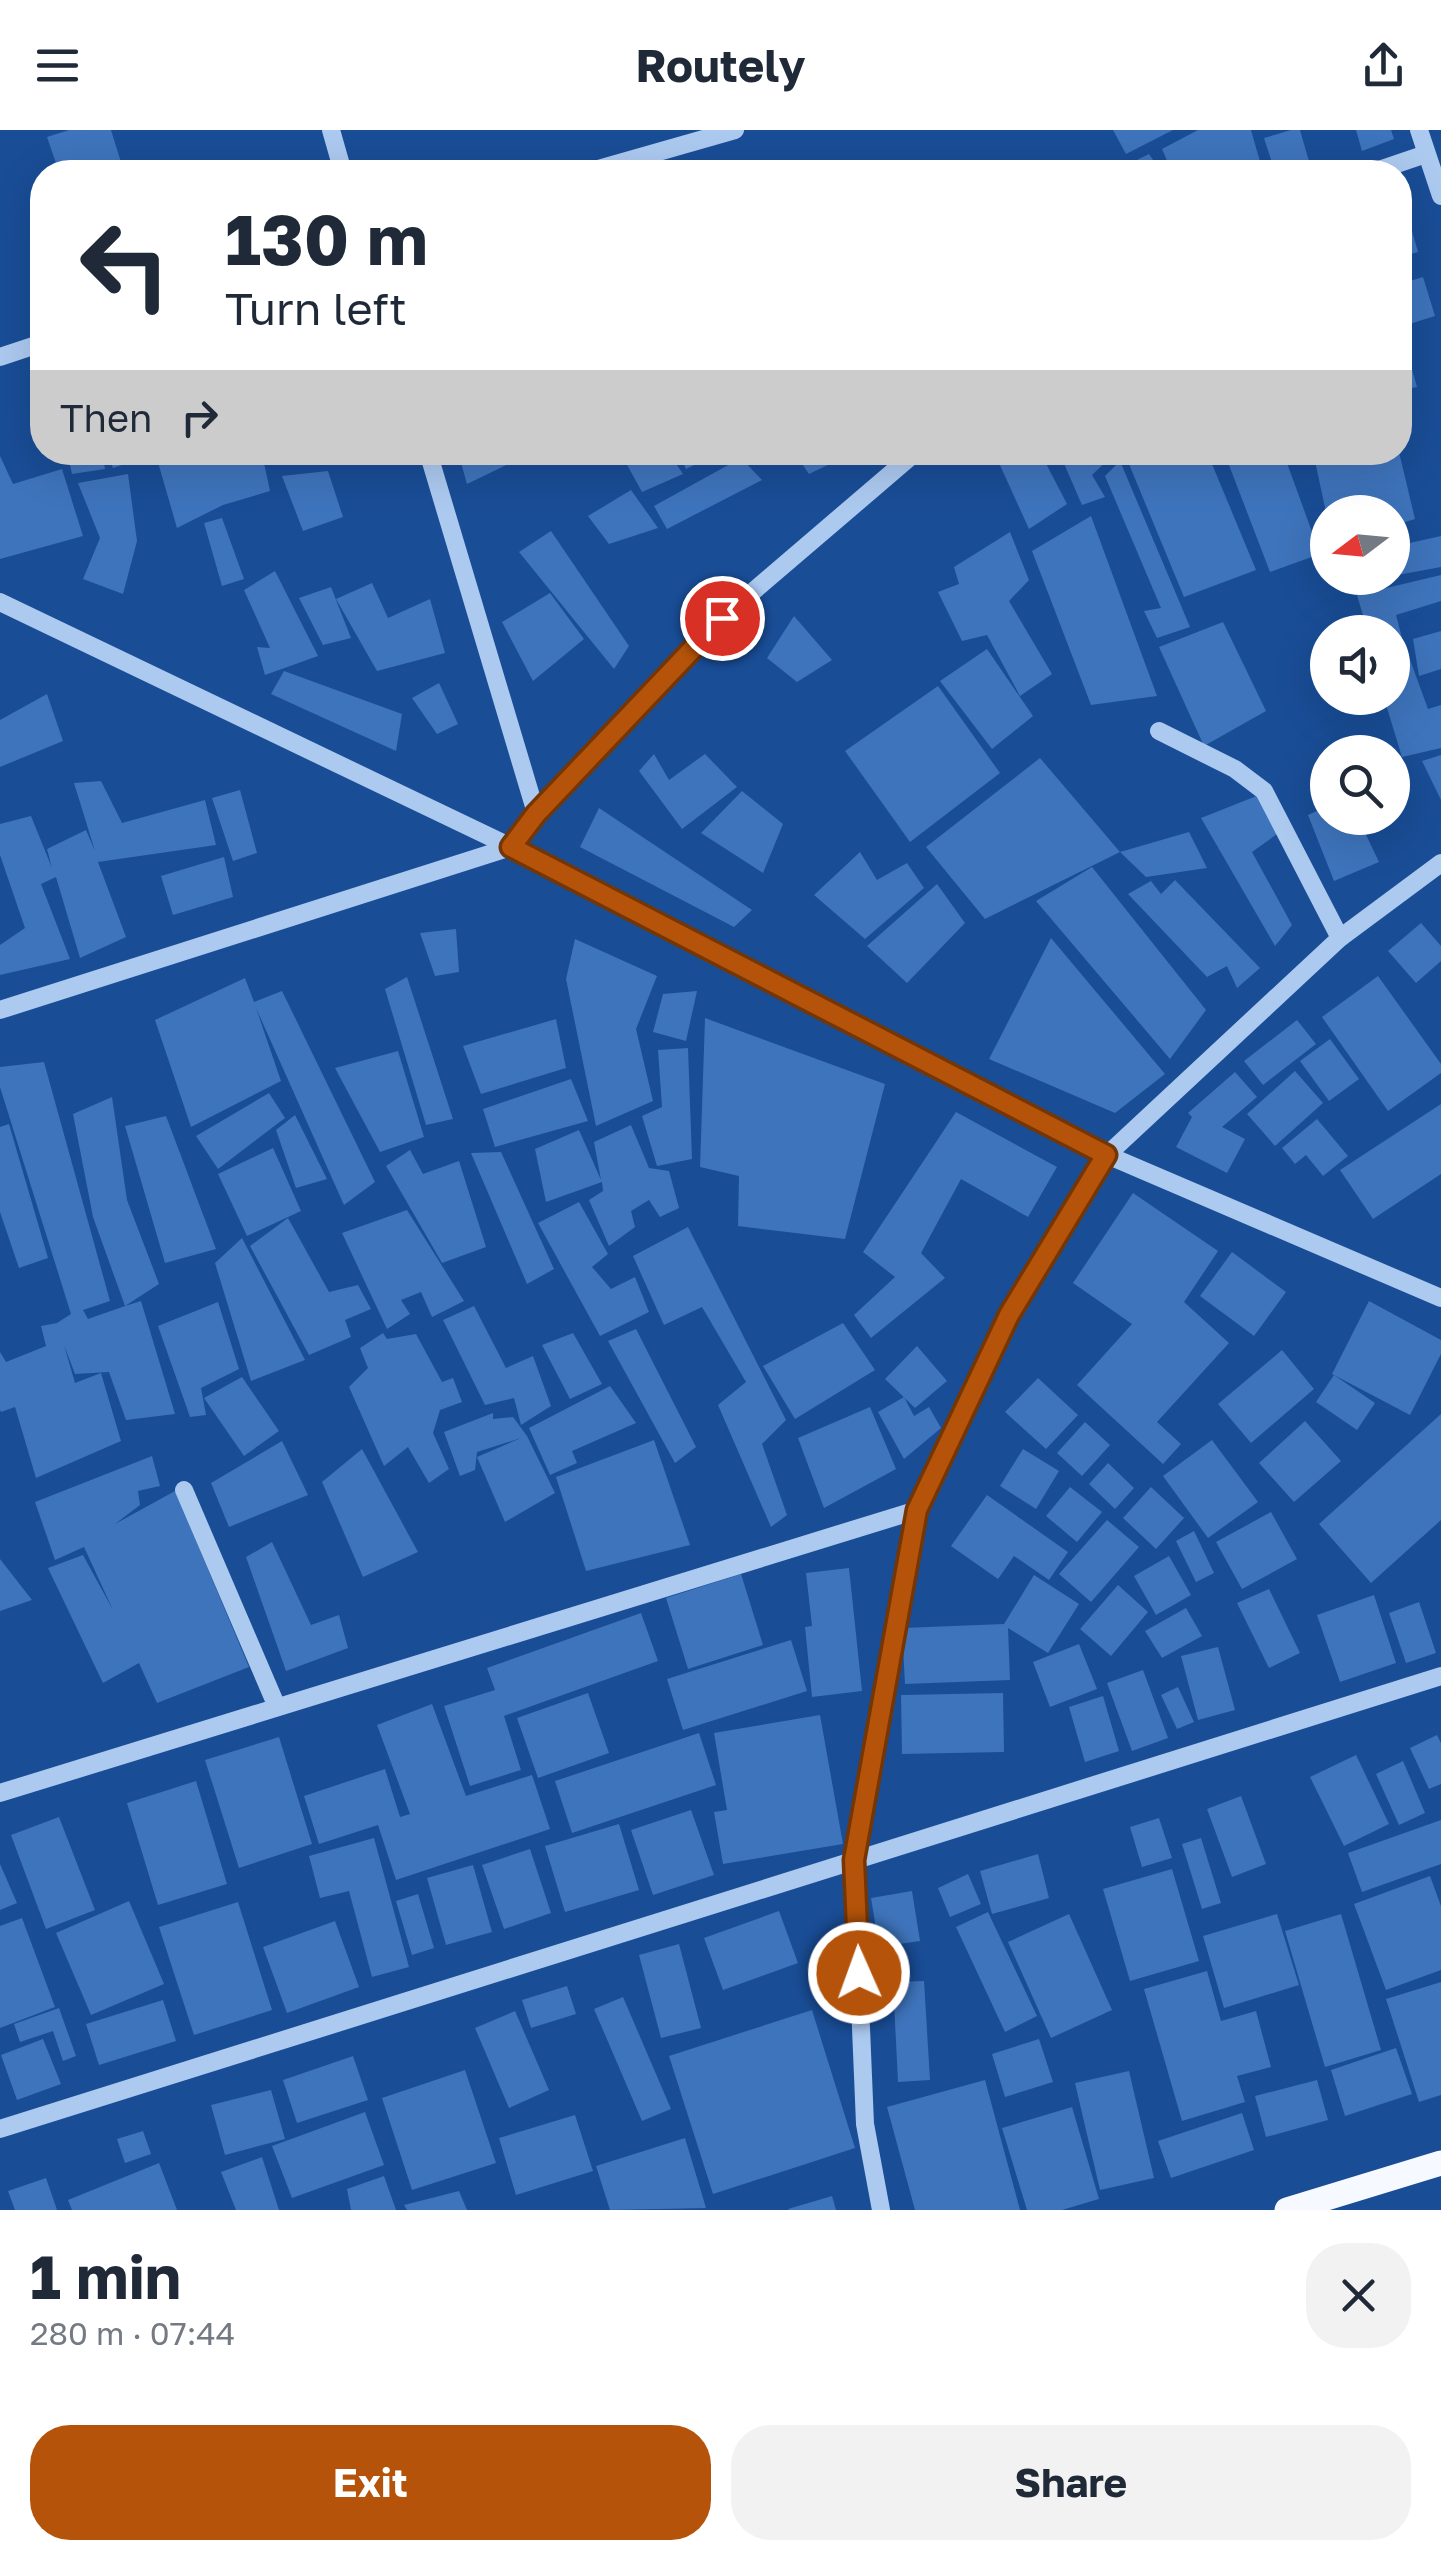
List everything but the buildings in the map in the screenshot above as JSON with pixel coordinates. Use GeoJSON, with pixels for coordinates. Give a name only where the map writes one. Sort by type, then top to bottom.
{"type":"FeatureCollection","features":[{"type":"Feature","properties":{"kind":"main road"},"geometry":{"type":"LineString","coordinates":[[1287,2210],[1441,2163]]}},
{"type":"Feature","properties":{"kind":"street"},"geometry":{"type":"LineString","coordinates":[[330,130],[339,160]]}},
{"type":"Feature","properties":{"kind":"street"},"geometry":{"type":"LineString","coordinates":[[630,160],[735,130]]}},
{"type":"Feature","properties":{"kind":"street"},"geometry":{"type":"LineString","coordinates":[[1419,130],[1441,196]]}},
{"type":"Feature","properties":{"kind":"street"},"geometry":{"type":"LineString","coordinates":[[1409,160],[1426,154]]}},
{"type":"Feature","properties":{"kind":"street"},"geometry":{"type":"LineString","coordinates":[[0,357],[30,347]]}},
{"type":"Feature","properties":{"kind":"street"},"geometry":{"type":"LineString","coordinates":[[432,465],[536,814]]}},
{"type":"Feature","properties":{"kind":"street"},"geometry":{"type":"LineString","coordinates":[[0,1010],[511,847],[536,814],[722,618],[901,465]]}},
{"type":"Feature","properties":{"kind":"street"},"geometry":{"type":"LineString","coordinates":[[0,602],[511,847],[1106,1155],[1441,1298]]}},
{"type":"Feature","properties":{"kind":"street"},"geometry":{"type":"LineString","coordinates":[[1158,731],[1236,769],[1264,791],[1340,938]]}},
{"type":"Feature","properties":{"kind":"street"},"geometry":{"type":"LineString","coordinates":[[881,2210],[865,2124],[854,1860],[917,1510],[1009,1315],[1106,1155],[1340,938],[1441,863]]}},
{"type":"Feature","properties":{"kind":"street"},"geometry":{"type":"LineString","coordinates":[[184,1490],[277,1707]]}},
{"type":"Feature","properties":{"kind":"street"},"geometry":{"type":"LineString","coordinates":[[0,1793],[917,1510]]}},
{"type":"Feature","properties":{"kind":"street"},"geometry":{"type":"LineString","coordinates":[[0,2128],[1441,1676]]}},
{"type":"Feature","properties":{"kind":"route"},"geometry":{"type":"LineString","coordinates":[[722,618],[536,814],[511,847],[1106,1155],[1009,1315],[917,1510],[854,1860],[859,1973]]}}]}
